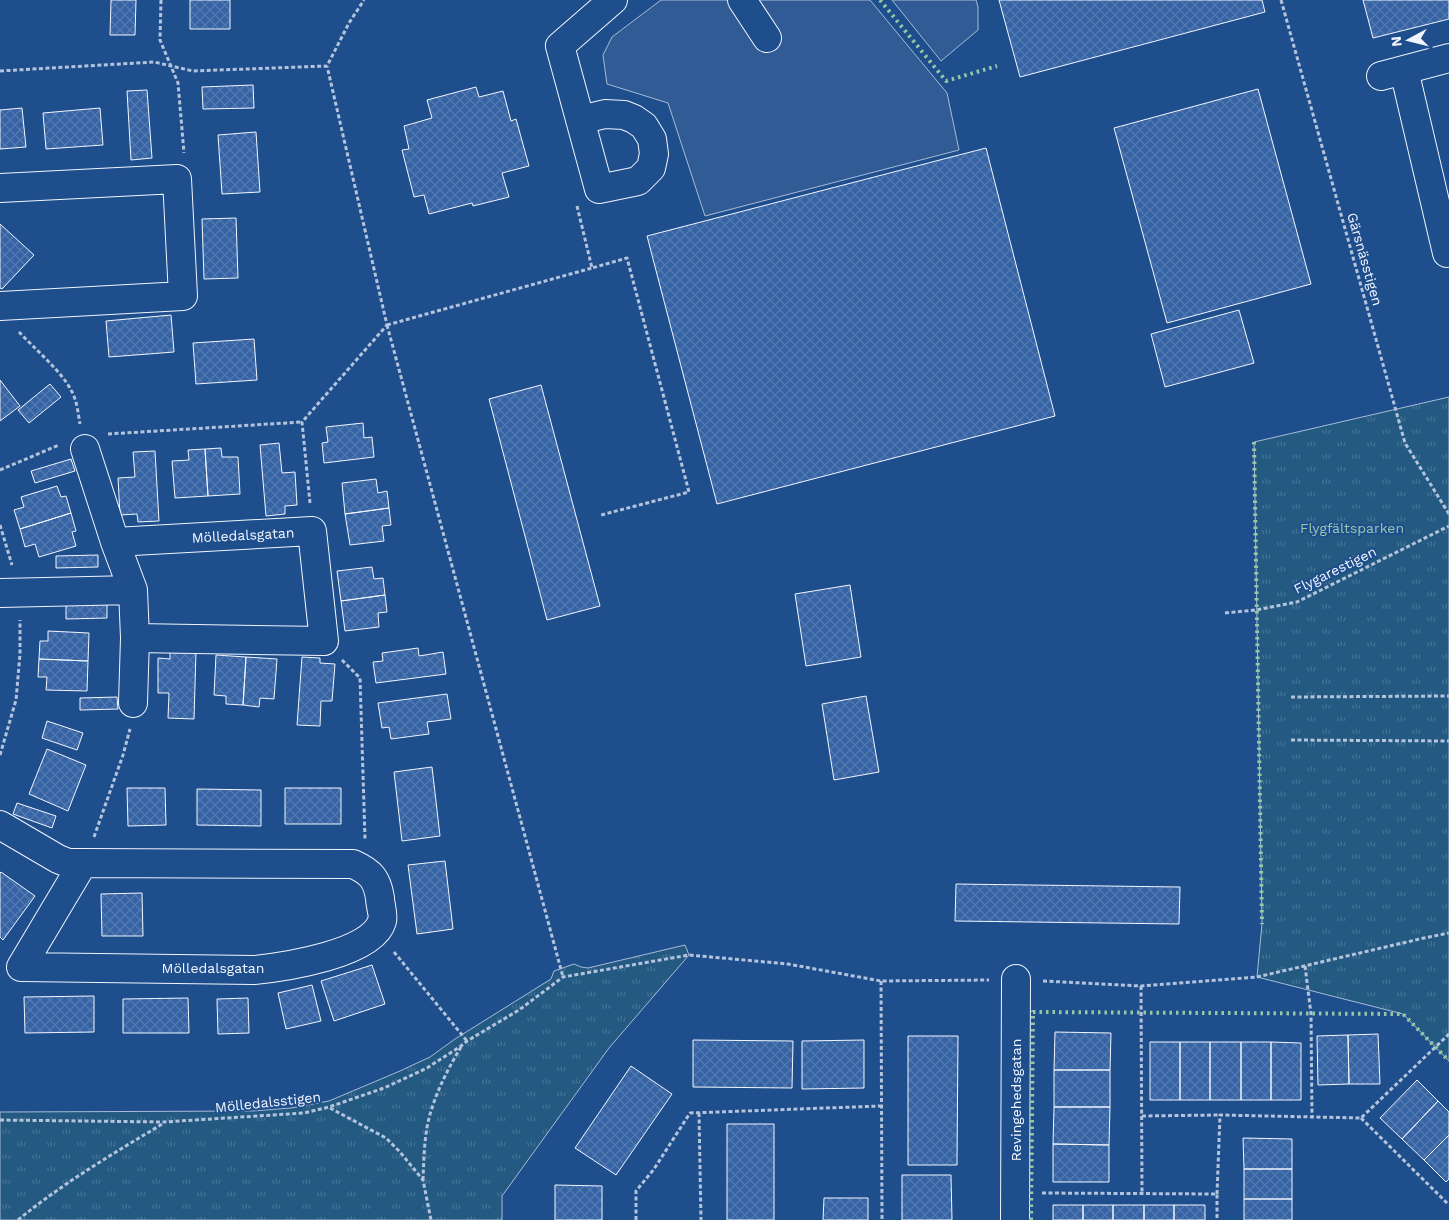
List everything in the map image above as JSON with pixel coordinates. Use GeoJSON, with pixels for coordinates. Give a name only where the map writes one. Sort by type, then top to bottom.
{"type":"FeatureCollection","features":[{"type":"Feature","properties":{"kind":"street"},"geometry":{"type":"LineString","coordinates":[[580,120],[560,46],[614,0]]}},
{"type":"Feature","properties":{"kind":"street"},"geometry":{"type":"LineString","coordinates":[[742,0],[767,38]]}},
{"type":"Feature","properties":{"kind":"street"},"geometry":{"type":"LineString","coordinates":[[1447,252],[1392,73],[1449,58]]}},
{"type":"Feature","properties":{"kind":"street"},"geometry":{"type":"LineString","coordinates":[[0,188],[177,179],[183,296],[7,316]]}},
{"type":"Feature","properties":{"kind":"street"},"geometry":{"type":"LineString","coordinates":[[84,442],[115,542],[133,590],[135,638],[133,703]]}},
{"type":"Feature","properties":{"kind":"street","name":"Mölledalsgatan"},"geometry":{"type":"LineString","coordinates":[[115,542],[312,531],[324,641]]}},
{"type":"Feature","properties":{"kind":"street"},"geometry":{"type":"LineString","coordinates":[[9,592],[133,590]]}},
{"type":"Feature","properties":{"kind":"street"},"geometry":{"type":"LineString","coordinates":[[135,638],[324,641]]}},
{"type":"Feature","properties":{"kind":"street"},"geometry":{"type":"LineString","coordinates":[[0,825],[68,863],[353,864],[365,869],[374,879],[379,893],[382,920],[377,931]]}},
{"type":"Feature","properties":{"kind":"street","name":"Mölledalsgatan"},"geometry":{"type":"LineString","coordinates":[[83,863],[22,967],[263,969],[287,966],[348,950],[368,940],[377,931]]}},
{"type":"Feature","properties":{"kind":"street","name":"Revingehedsgatan"},"geometry":{"type":"LineString","coordinates":[[1016,979],[1016,1220]]}},
{"type":"Feature","properties":{"kind":"path"},"geometry":{"type":"LineString","coordinates":[[161,0],[160,40],[178,83],[185,164],[177,179]]}},
{"type":"Feature","properties":{"kind":"path"},"geometry":{"type":"LineString","coordinates":[[364,0],[349,23],[328,66],[388,324]]}},
{"type":"Feature","properties":{"kind":"path","name":"Gärsnässtigen"},"geometry":{"type":"LineString","coordinates":[[1281,0],[1405,443],[1449,514]]}},
{"type":"Feature","properties":{"kind":"path"},"geometry":{"type":"LineString","coordinates":[[0,70],[154,62],[192,71],[328,66]]}},
{"type":"Feature","properties":{"kind":"path"},"geometry":{"type":"LineString","coordinates":[[575,201],[592,268]]}},
{"type":"Feature","properties":{"kind":"path"},"geometry":{"type":"LineString","coordinates":[[0,470],[84,442],[302,422],[388,324],[627,258],[689,492],[601,515]]}},
{"type":"Feature","properties":{"kind":"path"},"geometry":{"type":"LineString","coordinates":[[7,316],[72,390],[84,442]]}},
{"type":"Feature","properties":{"kind":"path","name":"Mölledalsstigen"},"geometry":{"type":"LineString","coordinates":[[0,1120],[164,1122],[304,1112],[329,1107],[384,1088],[427,1068],[467,1041],[519,1010],[563,977],[388,324]]}},
{"type":"Feature","properties":{"kind":"path"},"geometry":{"type":"LineString","coordinates":[[302,422],[312,531]]}},
{"type":"Feature","properties":{"kind":"path"},"geometry":{"type":"LineString","coordinates":[[0,525],[11,559],[9,592],[20,654],[16,700],[0,755]]}},
{"type":"Feature","properties":{"kind":"path","name":"Flygarestigen"},"geometry":{"type":"LineString","coordinates":[[1226,613],[1256,610],[1297,602],[1449,526]]}},
{"type":"Feature","properties":{"kind":"path"},"geometry":{"type":"LineString","coordinates":[[324,641],[360,678],[365,869]]}},
{"type":"Feature","properties":{"kind":"path"},"geometry":{"type":"LineString","coordinates":[[1291,697],[1449,696]]}},
{"type":"Feature","properties":{"kind":"path"},"geometry":{"type":"LineString","coordinates":[[83,863],[123,755],[131,727],[133,703]]}},
{"type":"Feature","properties":{"kind":"path"},"geometry":{"type":"LineString","coordinates":[[1291,740],[1449,741]]}},
{"type":"Feature","properties":{"kind":"path"},"geometry":{"type":"LineString","coordinates":[[377,931],[467,1041]]}},
{"type":"Feature","properties":{"kind":"path"},"geometry":{"type":"LineString","coordinates":[[1305,966],[1311,1014],[1312,1117]]}},
{"type":"Feature","properties":{"kind":"path"},"geometry":{"type":"LineString","coordinates":[[880,980],[882,1220]]}},
{"type":"Feature","properties":{"kind":"path"},"geometry":{"type":"LineString","coordinates":[[1141,986],[1142,1194]]}},
{"type":"Feature","properties":{"kind":"path"},"geometry":{"type":"LineString","coordinates":[[1360,1118],[1449,1034]]}},
{"type":"Feature","properties":{"kind":"path"},"geometry":{"type":"LineString","coordinates":[[430,1220],[423,1180],[424,1149],[430,1112],[443,1080],[461,1046]]}},
{"type":"Feature","properties":{"kind":"path"},"geometry":{"type":"LineString","coordinates":[[636,1220],[636,1191],[654,1169],[690,1113],[881,1106]]}},
{"type":"Feature","properties":{"kind":"path"},"geometry":{"type":"LineString","coordinates":[[329,1107],[386,1138],[423,1180]]}},
{"type":"Feature","properties":{"kind":"path"},"geometry":{"type":"LineString","coordinates":[[699,1113],[701,1220]]}},
{"type":"Feature","properties":{"kind":"path"},"geometry":{"type":"LineString","coordinates":[[1217,1220],[1220,1115]]}},
{"type":"Feature","properties":{"kind":"path"},"geometry":{"type":"LineString","coordinates":[[1142,1116],[1220,1115],[1360,1118],[1449,1205]]}},
{"type":"Feature","properties":{"kind":"path"},"geometry":{"type":"LineString","coordinates":[[18,1220],[67,1183],[164,1122]]}},
{"type":"Feature","properties":{"kind":"path"},"geometry":{"type":"LineString","coordinates":[[1040,1193],[1217,1194]]}},
{"type":"Feature","properties":{"kind":"green space","name":"Flygfältsparken"},"geometry":{"type":"Polygon","coordinates":[[[1449,397],[1449,1061],[1403,1014],[1257,977],[1262,924],[1254,442],[1449,397]]]}},
{"type":"Feature","properties":{"kind":"green space"},"geometry":{"type":"Polygon","coordinates":[[[685,945],[689,955],[609,1048],[502,1196],[502,1220],[0,1220],[0,1112],[253,1111],[291,1108],[329,1101],[430,1057],[455,1039],[551,979],[554,971],[574,964],[588,968],[685,945]]]}},
{"type":"Feature","properties":{"kind":"shaded area"},"geometry":{"type":"Polygon","coordinates":[[[661,0],[870,0],[947,93],[959,150],[705,216],[668,103],[607,84],[603,55],[612,37],[661,0]]]}},
{"type":"Feature","properties":{"kind":"shaded area"},"geometry":{"type":"Polygon","coordinates":[[[892,0],[976,0],[978,7],[978,30],[941,61],[892,0]]]}},
{"type":"Feature","properties":{"kind":"building"},"geometry":{"type":"Polygon","coordinates":[[[111,0],[136,0],[135,35],[110,35],[111,0]]]}},
{"type":"Feature","properties":{"kind":"building"},"geometry":{"type":"Polygon","coordinates":[[[190,0],[230,0],[230,29],[190,29],[190,0]]]}},
{"type":"Feature","properties":{"kind":"building"},"geometry":{"type":"Polygon","coordinates":[[[999,0],[1262,0],[1265,12],[1020,77],[999,0]]]}},
{"type":"Feature","properties":{"kind":"building"},"geometry":{"type":"Polygon","coordinates":[[[1363,0],[1449,0],[1449,19],[1373,38],[1363,0]]]}},
{"type":"Feature","properties":{"kind":"building"},"geometry":{"type":"Polygon","coordinates":[[[253,85],[254,108],[203,109],[202,87],[253,85]]]}},
{"type":"Feature","properties":{"kind":"building"},"geometry":{"type":"Polygon","coordinates":[[[476,87],[479,97],[503,91],[511,121],[516,119],[529,166],[502,173],[509,197],[473,206],[472,203],[429,214],[424,195],[414,197],[402,150],[409,149],[404,126],[432,118],[427,100],[476,87]]]}},
{"type":"Feature","properties":{"kind":"building"},"geometry":{"type":"Polygon","coordinates":[[[1258,89],[1311,284],[1167,323],[1114,128],[1258,89]]]}},
{"type":"Feature","properties":{"kind":"building"},"geometry":{"type":"Polygon","coordinates":[[[147,90],[152,158],[131,160],[127,91],[147,90]]]}},
{"type":"Feature","properties":{"kind":"building"},"geometry":{"type":"Polygon","coordinates":[[[22,108],[26,147],[0,149],[0,110],[22,108]]]}},
{"type":"Feature","properties":{"kind":"building"},"geometry":{"type":"Polygon","coordinates":[[[100,108],[103,145],[46,149],[43,113],[100,108]]]}},
{"type":"Feature","properties":{"kind":"building"},"geometry":{"type":"Polygon","coordinates":[[[256,132],[260,192],[222,194],[218,135],[256,132]]]}},
{"type":"Feature","properties":{"kind":"building"},"geometry":{"type":"Polygon","coordinates":[[[986,148],[1055,416],[717,504],[647,236],[986,148]]]}},
{"type":"Feature","properties":{"kind":"building"},"geometry":{"type":"Polygon","coordinates":[[[236,218],[238,278],[204,279],[202,219],[236,218]]]}},
{"type":"Feature","properties":{"kind":"building"},"geometry":{"type":"Polygon","coordinates":[[[0,224],[34,255],[2,289],[0,288],[0,224]]]}},
{"type":"Feature","properties":{"kind":"building"},"geometry":{"type":"Polygon","coordinates":[[[1239,310],[1254,363],[1165,387],[1151,334],[1239,310]]]}},
{"type":"Feature","properties":{"kind":"building"},"geometry":{"type":"Polygon","coordinates":[[[171,315],[174,352],[109,357],[106,321],[171,315]]]}},
{"type":"Feature","properties":{"kind":"building"},"geometry":{"type":"Polygon","coordinates":[[[254,339],[257,380],[196,384],[193,343],[254,339]]]}},
{"type":"Feature","properties":{"kind":"building"},"geometry":{"type":"Polygon","coordinates":[[[0,380],[20,406],[0,421],[0,380]]]}},
{"type":"Feature","properties":{"kind":"building"},"geometry":{"type":"Polygon","coordinates":[[[50,384],[61,397],[29,423],[18,410],[50,384]]]}},
{"type":"Feature","properties":{"kind":"building"},"geometry":{"type":"Polygon","coordinates":[[[541,385],[600,606],[547,620],[489,399],[541,385]]]}},
{"type":"Feature","properties":{"kind":"building"},"geometry":{"type":"Polygon","coordinates":[[[363,423],[364,438],[372,437],[374,457],[324,463],[322,443],[328,442],[326,427],[363,423]]]}},
{"type":"Feature","properties":{"kind":"building"},"geometry":{"type":"Polygon","coordinates":[[[279,443],[282,473],[295,472],[297,505],[285,506],[285,514],[266,516],[260,445],[279,443]]]}},
{"type":"Feature","properties":{"kind":"building"},"geometry":{"type":"Polygon","coordinates":[[[221,448],[222,457],[238,457],[240,494],[208,496],[205,449],[221,448]]]}},
{"type":"Feature","properties":{"kind":"building"},"geometry":{"type":"Polygon","coordinates":[[[205,449],[208,496],[175,498],[172,461],[189,460],[188,450],[205,449]]]}},
{"type":"Feature","properties":{"kind":"building"},"geometry":{"type":"Polygon","coordinates":[[[155,451],[159,521],[138,522],[137,514],[120,515],[118,478],[135,477],[133,452],[155,451]]]}},
{"type":"Feature","properties":{"kind":"building"},"geometry":{"type":"Polygon","coordinates":[[[71,459],[75,471],[35,483],[31,471],[71,459]]]}},
{"type":"Feature","properties":{"kind":"building"},"geometry":{"type":"Polygon","coordinates":[[[376,479],[378,493],[387,491],[389,508],[345,514],[342,483],[376,479]]]}},
{"type":"Feature","properties":{"kind":"building"},"geometry":{"type":"Polygon","coordinates":[[[57,486],[61,497],[66,496],[71,513],[20,529],[14,510],[24,507],[21,497],[57,486]]]}},
{"type":"Feature","properties":{"kind":"building"},"geometry":{"type":"Polygon","coordinates":[[[389,508],[391,525],[382,526],[384,541],[350,545],[345,514],[389,508]]]}},
{"type":"Feature","properties":{"kind":"building"},"geometry":{"type":"Polygon","coordinates":[[[71,513],[76,531],[72,532],[76,546],[39,557],[35,544],[25,547],[20,529],[71,513]]]}},
{"type":"Feature","properties":{"kind":"building"},"geometry":{"type":"Polygon","coordinates":[[[98,555],[98,567],[56,568],[56,556],[98,555]]]}},
{"type":"Feature","properties":{"kind":"building"},"geometry":{"type":"Polygon","coordinates":[[[372,567],[374,579],[383,578],[385,595],[341,601],[337,571],[372,567]]]}},
{"type":"Feature","properties":{"kind":"building"},"geometry":{"type":"Polygon","coordinates":[[[850,585],[861,657],[806,666],[795,594],[850,585]]]}},
{"type":"Feature","properties":{"kind":"building"},"geometry":{"type":"Polygon","coordinates":[[[385,595],[387,612],[378,613],[379,627],[345,631],[341,601],[385,595]]]}},
{"type":"Feature","properties":{"kind":"building"},"geometry":{"type":"Polygon","coordinates":[[[107,604],[107,618],[66,619],[66,605],[107,604]]]}},
{"type":"Feature","properties":{"kind":"building"},"geometry":{"type":"Polygon","coordinates":[[[48,631],[89,633],[88,661],[39,659],[40,641],[48,641],[48,631]]]}},
{"type":"Feature","properties":{"kind":"building"},"geometry":{"type":"Polygon","coordinates":[[[418,648],[419,656],[443,652],[446,674],[376,683],[373,662],[383,661],[382,653],[418,648]]]}},
{"type":"Feature","properties":{"kind":"building"},"geometry":{"type":"Polygon","coordinates":[[[170,650],[196,651],[194,719],[168,718],[169,693],[158,693],[158,658],[170,659],[170,650]]]}},
{"type":"Feature","properties":{"kind":"building"},"geometry":{"type":"Polygon","coordinates":[[[216,655],[246,657],[243,705],[226,704],[226,696],[214,695],[216,655]]]}},
{"type":"Feature","properties":{"kind":"building"},"geometry":{"type":"Polygon","coordinates":[[[246,657],[277,659],[274,699],[260,698],[259,707],[243,705],[246,657]]]}},
{"type":"Feature","properties":{"kind":"building"},"geometry":{"type":"Polygon","coordinates":[[[302,657],[320,658],[320,663],[335,664],[332,701],[321,701],[320,726],[297,725],[302,657]]]}},
{"type":"Feature","properties":{"kind":"building"},"geometry":{"type":"Polygon","coordinates":[[[39,659],[88,661],[87,691],[46,690],[47,677],[38,677],[39,659]]]}},
{"type":"Feature","properties":{"kind":"building"},"geometry":{"type":"Polygon","coordinates":[[[447,694],[451,719],[427,722],[429,734],[391,739],[389,727],[382,728],[378,703],[447,694]]]}},
{"type":"Feature","properties":{"kind":"building"},"geometry":{"type":"Polygon","coordinates":[[[866,696],[879,772],[834,780],[822,704],[866,696]]]}},
{"type":"Feature","properties":{"kind":"building"},"geometry":{"type":"Polygon","coordinates":[[[117,697],[118,709],[80,710],[80,698],[117,697]]]}},
{"type":"Feature","properties":{"kind":"building"},"geometry":{"type":"Polygon","coordinates":[[[47,721],[83,733],[77,750],[42,738],[47,721]]]}},
{"type":"Feature","properties":{"kind":"building"},"geometry":{"type":"Polygon","coordinates":[[[47,749],[86,765],[68,811],[29,794],[47,749]]]}},
{"type":"Feature","properties":{"kind":"building"},"geometry":{"type":"Polygon","coordinates":[[[432,767],[440,836],[402,841],[394,772],[432,767]]]}},
{"type":"Feature","properties":{"kind":"building"},"geometry":{"type":"Polygon","coordinates":[[[127,788],[165,788],[166,825],[128,826],[127,788]]]}},
{"type":"Feature","properties":{"kind":"building"},"geometry":{"type":"Polygon","coordinates":[[[285,788],[341,788],[341,824],[285,824],[285,788]]]}},
{"type":"Feature","properties":{"kind":"building"},"geometry":{"type":"Polygon","coordinates":[[[197,789],[261,790],[261,826],[197,825],[197,789]]]}},
{"type":"Feature","properties":{"kind":"building"},"geometry":{"type":"Polygon","coordinates":[[[17,803],[56,816],[52,828],[13,814],[17,803]]]}},
{"type":"Feature","properties":{"kind":"building"},"geometry":{"type":"Polygon","coordinates":[[[445,861],[453,929],[417,934],[408,865],[445,861]]]}},
{"type":"Feature","properties":{"kind":"building"},"geometry":{"type":"Polygon","coordinates":[[[1,872],[35,896],[3,940],[0,937],[1,872]]]}},
{"type":"Feature","properties":{"kind":"building"},"geometry":{"type":"Polygon","coordinates":[[[956,884],[1180,887],[1179,924],[955,921],[956,884]]]}},
{"type":"Feature","properties":{"kind":"building"},"geometry":{"type":"Polygon","coordinates":[[[142,893],[143,936],[102,936],[101,894],[142,893]]]}},
{"type":"Feature","properties":{"kind":"building"},"geometry":{"type":"Polygon","coordinates":[[[372,965],[385,1004],[334,1021],[321,981],[372,965]]]}},
{"type":"Feature","properties":{"kind":"building"},"geometry":{"type":"Polygon","coordinates":[[[312,985],[321,1021],[286,1029],[278,993],[312,985]]]}},
{"type":"Feature","properties":{"kind":"building"},"geometry":{"type":"Polygon","coordinates":[[[94,996],[94,1032],[25,1033],[24,997],[94,996]]]}},
{"type":"Feature","properties":{"kind":"building"},"geometry":{"type":"Polygon","coordinates":[[[188,998],[189,1033],[123,1033],[123,999],[188,998]]]}},
{"type":"Feature","properties":{"kind":"building"},"geometry":{"type":"Polygon","coordinates":[[[248,998],[249,1033],[218,1034],[217,999],[248,998]]]}},
{"type":"Feature","properties":{"kind":"building"},"geometry":{"type":"Polygon","coordinates":[[[1055,1032],[1111,1033],[1110,1070],[1054,1070],[1055,1032]]]}},
{"type":"Feature","properties":{"kind":"building"},"geometry":{"type":"Polygon","coordinates":[[[1378,1034],[1380,1084],[1349,1084],[1348,1035],[1378,1034]]]}},
{"type":"Feature","properties":{"kind":"building"},"geometry":{"type":"Polygon","coordinates":[[[1348,1035],[1349,1084],[1318,1085],[1317,1036],[1348,1035]]]}},
{"type":"Feature","properties":{"kind":"building"},"geometry":{"type":"Polygon","coordinates":[[[908,1036],[958,1036],[957,1165],[908,1165],[908,1036]]]}},
{"type":"Feature","properties":{"kind":"building"},"geometry":{"type":"Polygon","coordinates":[[[693,1040],[793,1041],[792,1088],[693,1087],[693,1040]]]}},
{"type":"Feature","properties":{"kind":"building"},"geometry":{"type":"Polygon","coordinates":[[[864,1040],[864,1088],[802,1089],[802,1041],[864,1040]]]}},
{"type":"Feature","properties":{"kind":"building"},"geometry":{"type":"Polygon","coordinates":[[[1150,1042],[1180,1042],[1180,1100],[1150,1100],[1150,1042]]]}},
{"type":"Feature","properties":{"kind":"building"},"geometry":{"type":"Polygon","coordinates":[[[1180,1042],[1210,1042],[1210,1100],[1180,1100],[1180,1042]]]}},
{"type":"Feature","properties":{"kind":"building"},"geometry":{"type":"Polygon","coordinates":[[[1210,1042],[1241,1042],[1241,1100],[1210,1100],[1210,1042]]]}},
{"type":"Feature","properties":{"kind":"building"},"geometry":{"type":"Polygon","coordinates":[[[1241,1042],[1271,1042],[1271,1100],[1241,1100],[1241,1042]]]}},
{"type":"Feature","properties":{"kind":"building"},"geometry":{"type":"Polygon","coordinates":[[[1271,1042],[1301,1043],[1301,1100],[1271,1100],[1271,1042]]]}},
{"type":"Feature","properties":{"kind":"building"},"geometry":{"type":"Polygon","coordinates":[[[631,1066],[672,1094],[616,1175],[575,1148],[631,1066]]]}},
{"type":"Feature","properties":{"kind":"building"},"geometry":{"type":"Polygon","coordinates":[[[1054,1070],[1110,1070],[1110,1107],[1054,1107],[1054,1070]]]}},
{"type":"Feature","properties":{"kind":"building"},"geometry":{"type":"Polygon","coordinates":[[[1417,1080],[1438,1101],[1402,1139],[1380,1118],[1417,1080]]]}},
{"type":"Feature","properties":{"kind":"building"},"geometry":{"type":"Polygon","coordinates":[[[1438,1101],[1449,1112],[1449,1135],[1424,1160],[1402,1139],[1438,1101]]]}},
{"type":"Feature","properties":{"kind":"building"},"geometry":{"type":"Polygon","coordinates":[[[1054,1107],[1110,1107],[1109,1145],[1053,1144],[1054,1107]]]}},
{"type":"Feature","properties":{"kind":"building"},"geometry":{"type":"Polygon","coordinates":[[[727,1124],[774,1124],[774,1220],[727,1220],[727,1124]]]}},
{"type":"Feature","properties":{"kind":"building"},"geometry":{"type":"Polygon","coordinates":[[[1449,1135],[1449,1179],[1446,1182],[1424,1160],[1449,1135]]]}},
{"type":"Feature","properties":{"kind":"building"},"geometry":{"type":"Polygon","coordinates":[[[1243,1138],[1292,1139],[1292,1169],[1244,1169],[1243,1138]]]}},
{"type":"Feature","properties":{"kind":"building"},"geometry":{"type":"Polygon","coordinates":[[[1053,1144],[1109,1145],[1109,1182],[1053,1182],[1053,1144]]]}},
{"type":"Feature","properties":{"kind":"building"},"geometry":{"type":"Polygon","coordinates":[[[1244,1169],[1292,1169],[1292,1199],[1244,1199],[1244,1169]]]}},
{"type":"Feature","properties":{"kind":"building"},"geometry":{"type":"Polygon","coordinates":[[[902,1175],[951,1175],[952,1220],[902,1220],[902,1175]]]}},
{"type":"Feature","properties":{"kind":"building"},"geometry":{"type":"Polygon","coordinates":[[[555,1185],[602,1186],[602,1220],[555,1220],[555,1185]]]}},
{"type":"Feature","properties":{"kind":"building"},"geometry":{"type":"Polygon","coordinates":[[[824,1198],[868,1198],[868,1220],[823,1220],[824,1198]]]}},
{"type":"Feature","properties":{"kind":"building"},"geometry":{"type":"Polygon","coordinates":[[[1244,1199],[1292,1199],[1292,1220],[1244,1220],[1244,1199]]]}},
{"type":"Feature","properties":{"kind":"building"},"geometry":{"type":"Polygon","coordinates":[[[1053,1205],[1083,1205],[1083,1220],[1053,1220],[1053,1205]]]}},
{"type":"Feature","properties":{"kind":"building"},"geometry":{"type":"Polygon","coordinates":[[[1083,1205],[1113,1205],[1113,1220],[1083,1220],[1083,1205]]]}},
{"type":"Feature","properties":{"kind":"building"},"geometry":{"type":"Polygon","coordinates":[[[1113,1205],[1144,1205],[1144,1220],[1113,1220],[1113,1205]]]}},
{"type":"Feature","properties":{"kind":"building"},"geometry":{"type":"Polygon","coordinates":[[[1144,1205],[1174,1205],[1174,1220],[1144,1220],[1144,1205]]]}},
{"type":"Feature","properties":{"kind":"building"},"geometry":{"type":"Polygon","coordinates":[[[1174,1205],[1205,1205],[1205,1220],[1174,1220],[1174,1205]]]}},
{"type":"Feature","properties":{"kind":"hedge"},"geometry":{"type":"LineString","coordinates":[[880,0],[946,81],[997,66]]}},
{"type":"Feature","properties":{"kind":"hedge"},"geometry":{"type":"LineString","coordinates":[[1254,442],[1262,924]]}},
{"type":"Feature","properties":{"kind":"hedge"},"geometry":{"type":"LineString","coordinates":[[1031,1220],[1033,1012],[1403,1014],[1449,1061]]}}]}
